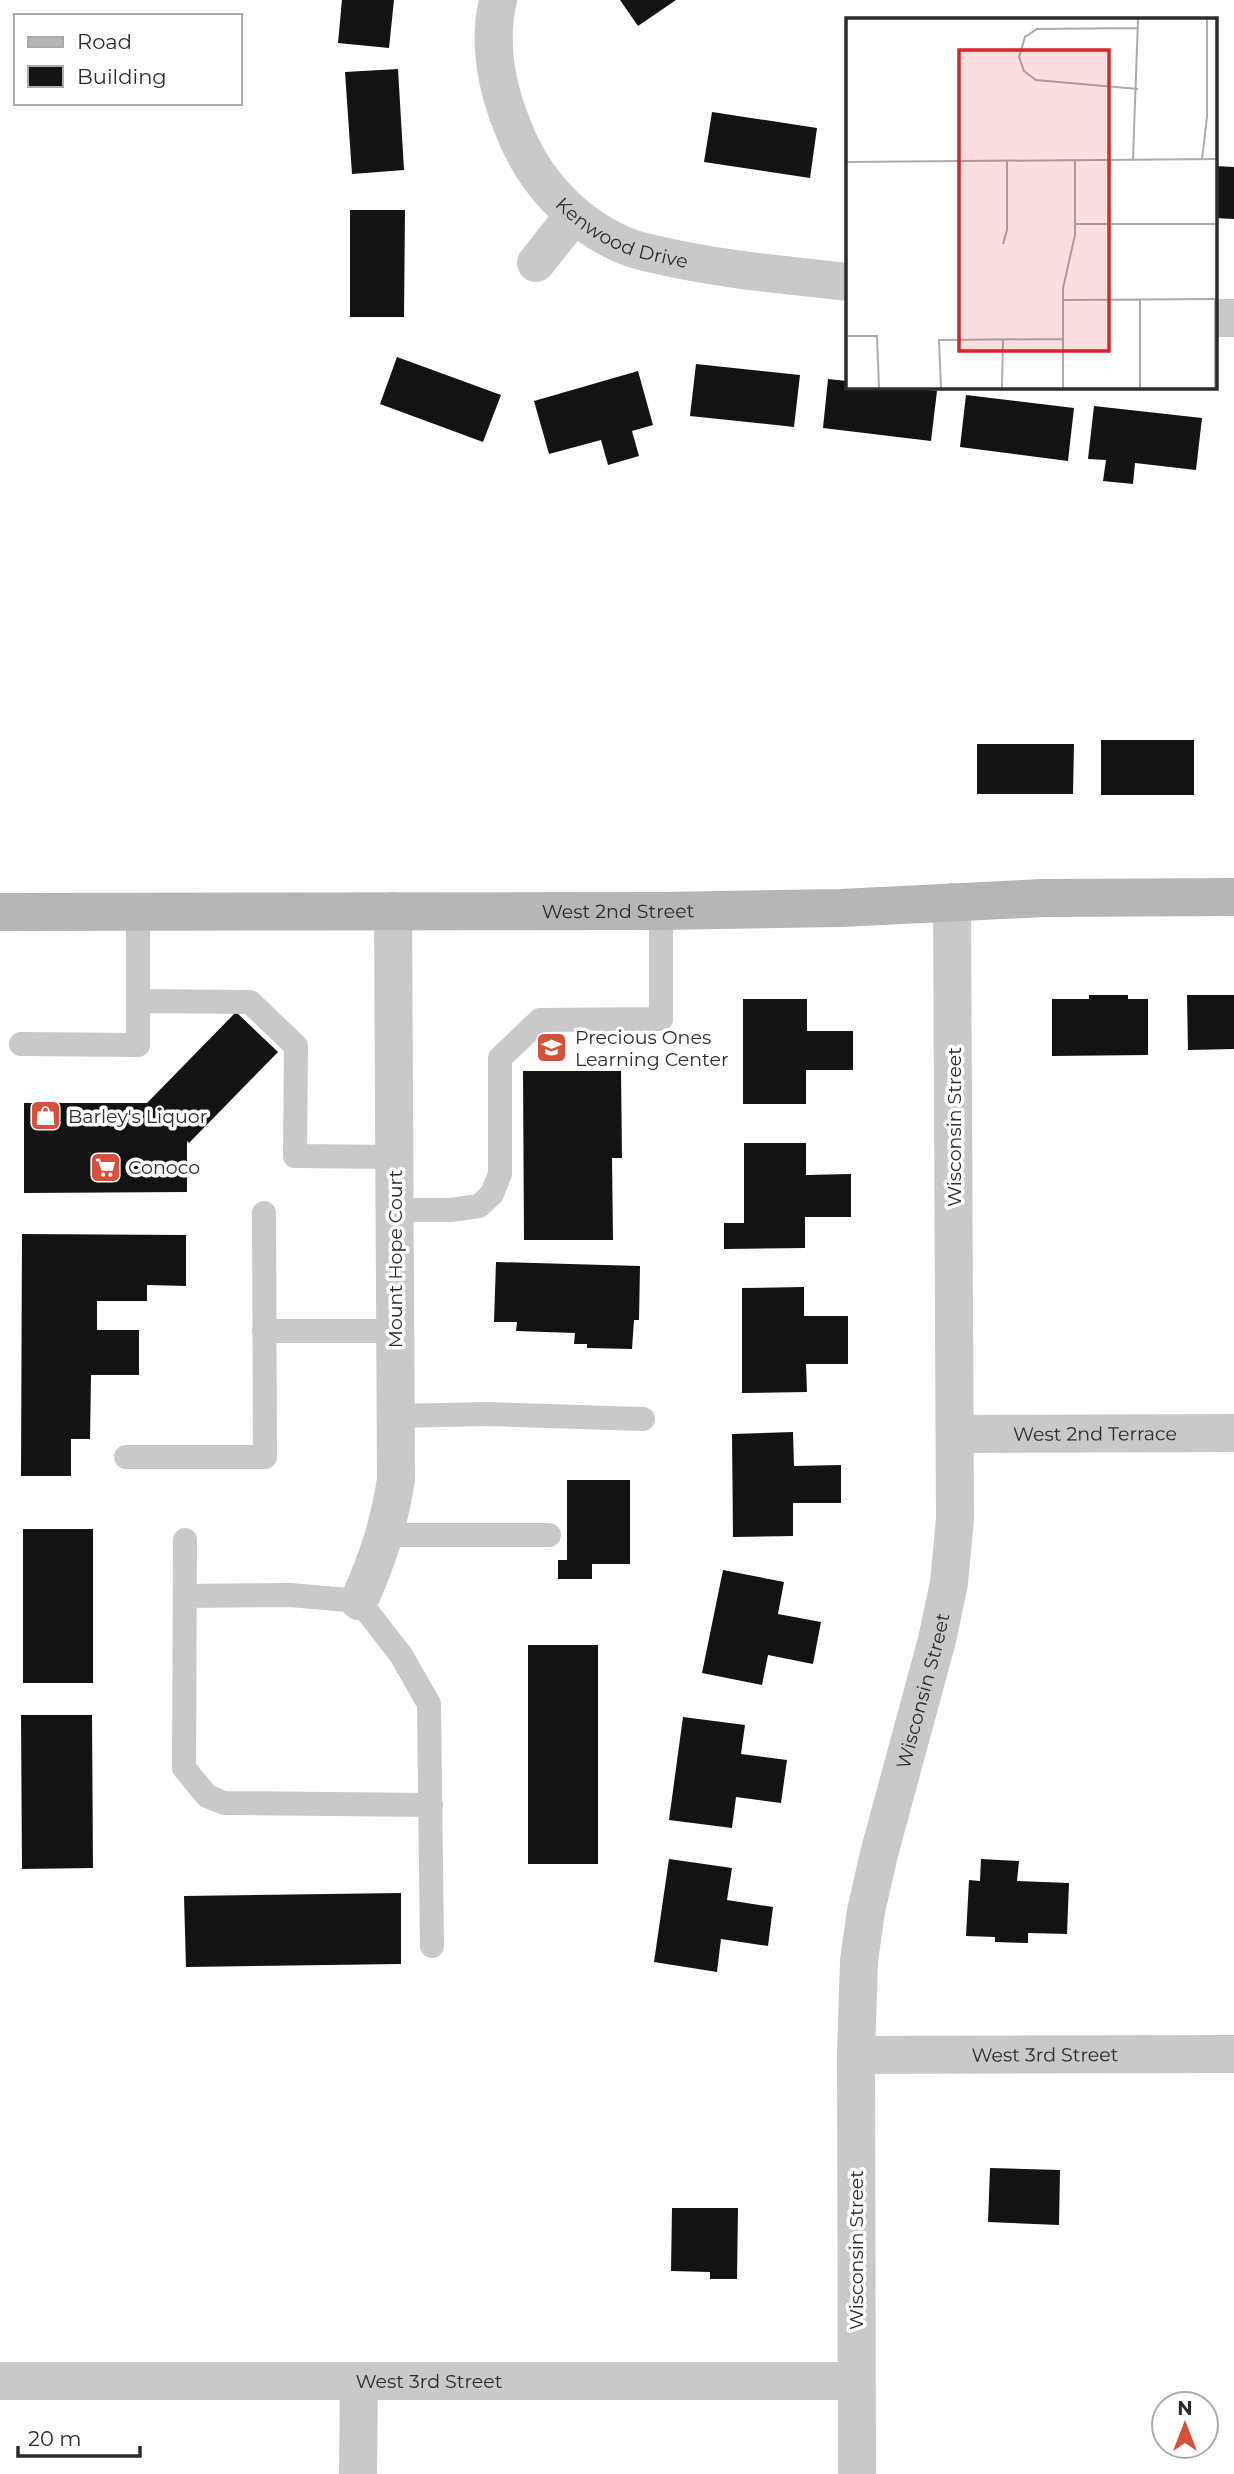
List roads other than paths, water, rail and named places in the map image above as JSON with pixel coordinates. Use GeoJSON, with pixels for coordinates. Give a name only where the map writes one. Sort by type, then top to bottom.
{"type":"FeatureCollection","features":[{"type":"Feature","properties":{"kind":"street","name":"Kenwood Drive"},"geometry":{"type":"LineString","coordinates":[[498,0],[494,18],[494,56],[501,96],[515,136],[554,197],[574,215],[598,232],[631,248],[699,264],[846,282]]}},
{"type":"Feature","properties":{"kind":"street"},"geometry":{"type":"LineString","coordinates":[[536,262],[574,215]]}},
{"type":"Feature","properties":{"kind":"street"},"geometry":{"type":"LineString","coordinates":[[1216,318],[1234,318]]}},
{"type":"Feature","properties":{"kind":"street","name":"West 2nd Street"},"geometry":{"type":"LineString","coordinates":[[0,912],[661,911],[841,908],[1044,898],[1234,897]]}},
{"type":"Feature","properties":{"kind":"street","name":"Wisconsin Street"},"geometry":{"type":"LineString","coordinates":[[857,2474],[856,2055],[859,1961],[866,1911],[879,1854],[937,1640],[949,1583],[955,1519],[952,902]]}},
{"type":"Feature","properties":{"kind":"street","name":"Mount Hope Court"},"geometry":{"type":"LineString","coordinates":[[359,1601],[379,1555],[391,1513],[396,1479],[393,911]]}},
{"type":"Feature","properties":{"kind":"street","name":"West 2nd Terrace"},"geometry":{"type":"LineString","coordinates":[[955,1434],[1234,1433]]}},
{"type":"Feature","properties":{"kind":"street","name":"West 3rd Street"},"geometry":{"type":"LineString","coordinates":[[856,2055],[1234,2054]]}},
{"type":"Feature","properties":{"kind":"street","name":"West 3rd Street"},"geometry":{"type":"LineString","coordinates":[[0,2381],[856,2381]]}},
{"type":"Feature","properties":{"kind":"street"},"geometry":{"type":"LineString","coordinates":[[358,2474],[359,2381]]}},
{"type":"Feature","properties":{"kind":"lane"},"geometry":{"type":"LineString","coordinates":[[395,1210],[450,1210],[479,1206],[492,1194],[500,1174],[500,1058],[540,1020],[661,1019],[661,911]]}},
{"type":"Feature","properties":{"kind":"lane"},"geometry":{"type":"LineString","coordinates":[[21,1044],[138,1045],[138,912]]}},
{"type":"Feature","properties":{"kind":"lane"},"geometry":{"type":"LineString","coordinates":[[138,1001],[250,1002],[296,1045],[295,1156],[394,1157]]}},
{"type":"Feature","properties":{"kind":"lane"},"geometry":{"type":"LineString","coordinates":[[126,1457],[265,1457],[264,1213]]}},
{"type":"Feature","properties":{"kind":"lane"},"geometry":{"type":"LineString","coordinates":[[264,1331],[395,1331]]}},
{"type":"Feature","properties":{"kind":"lane"},"geometry":{"type":"LineString","coordinates":[[395,1416],[487,1414],[643,1419]]}},
{"type":"Feature","properties":{"kind":"lane"},"geometry":{"type":"LineString","coordinates":[[385,1535],[549,1535]]}},
{"type":"Feature","properties":{"kind":"lane"},"geometry":{"type":"LineString","coordinates":[[185,1540],[184,1768],[207,1796],[224,1803],[431,1805]]}},
{"type":"Feature","properties":{"kind":"lane"},"geometry":{"type":"LineString","coordinates":[[185,1596],[290,1595],[359,1601],[401,1655],[429,1704],[432,1946]]}},
{"type":"Feature","properties":{"kind":"place","name":"Precious Ones Learning Center"},"geometry":{"type":"Point","coordinates":[552,1048]}},
{"type":"Feature","properties":{"kind":"place","name":"Barley's Liquor"},"geometry":{"type":"Point","coordinates":[45,1116]}},
{"type":"Feature","properties":{"kind":"place","name":"Conoco"},"geometry":{"type":"Point","coordinates":[105,1167]}}]}
